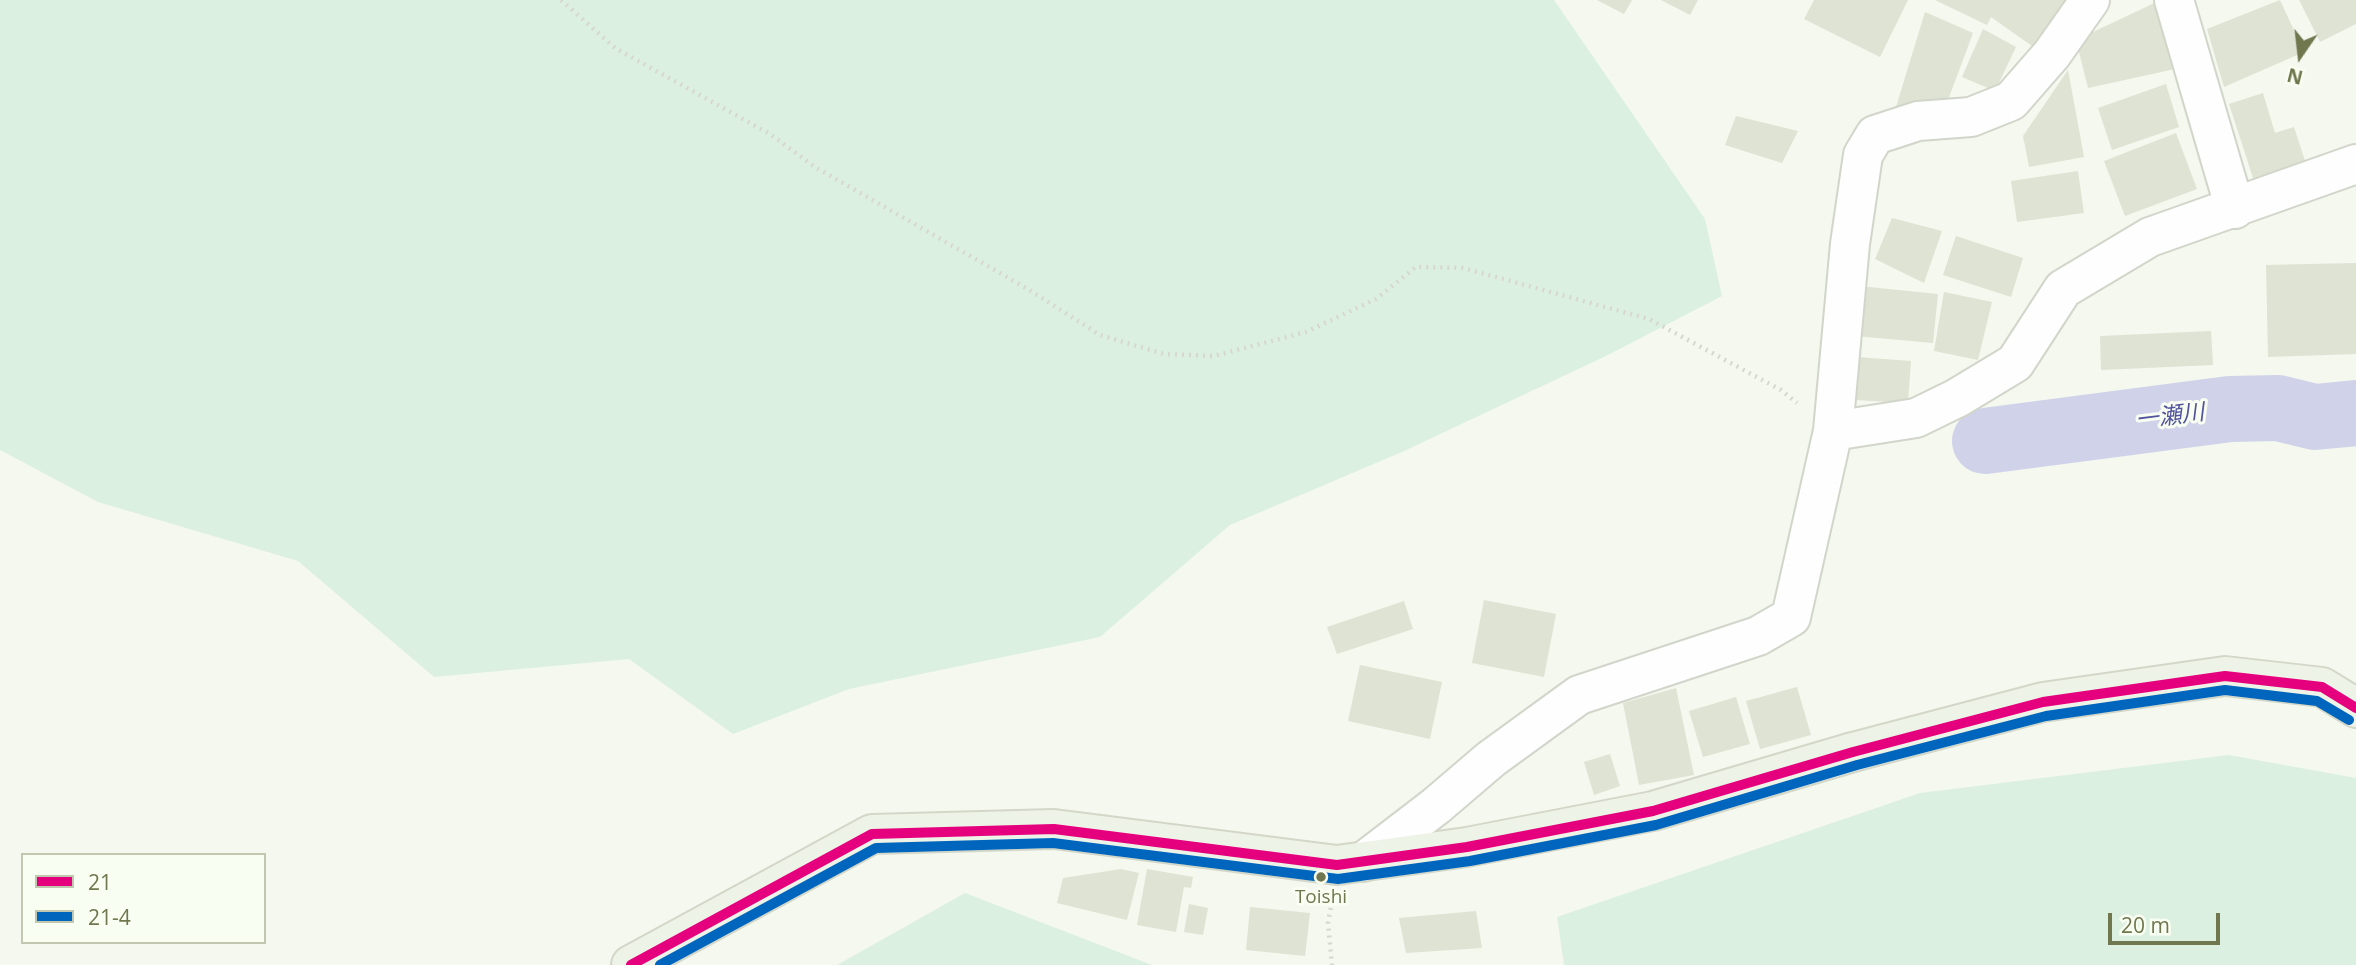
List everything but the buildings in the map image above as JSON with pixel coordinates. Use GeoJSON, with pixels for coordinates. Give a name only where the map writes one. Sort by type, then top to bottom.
{"type":"FeatureCollection","features":[{"type":"Feature","properties":{"kind":"main road"},"geometry":{"type":"LineString","coordinates":[[631,965],[872,834],[1054,829],[1350,864],[1467,847],[1653,811],[1853,752],[2043,702],[2225,676],[2322,687],[2356,708]]}},
{"type":"Feature","properties":{"kind":"street"},"geometry":{"type":"LineString","coordinates":[[1350,864],[1436,806],[1491,759],[1579,695],[1758,636],[1791,617],[1833,431],[1850,244],[1863,155],[1875,135],[1918,121],[1971,117],[2011,102],[2052,54],[2091,0]]}},
{"type":"Feature","properties":{"kind":"street"},"geometry":{"type":"LineString","coordinates":[[2174,0],[2235,209]]}},
{"type":"Feature","properties":{"kind":"street"},"geometry":{"type":"LineString","coordinates":[[1833,431],[1916,418],[1957,398],[2015,363],[2063,289],[2150,237],[2356,164]]}},
{"type":"Feature","properties":{"kind":"path"},"geometry":{"type":"LineString","coordinates":[[561,0],[615,48],[770,134],[816,167],[1026,288],[1100,335],[1164,354],[1214,356],[1306,332],[1376,299],[1416,267],[1463,268],[1649,319],[1781,390],[1833,431]]}},
{"type":"Feature","properties":{"kind":"path"},"geometry":{"type":"LineString","coordinates":[[1332,965],[1328,923],[1350,864]]}},
{"type":"Feature","properties":{"kind":"green space"},"geometry":{"type":"Polygon","coordinates":[[[0,0],[1554,0],[1705,219],[1722,296],[1606,356],[1402,452],[1230,525],[1100,637],[849,689],[733,734],[629,659],[434,677],[298,561],[98,502],[0,450],[0,0]]]}},
{"type":"Feature","properties":{"kind":"green space"},"geometry":{"type":"Polygon","coordinates":[[[2229,755],[2356,778],[2356,965],[1564,965],[1557,917],[1920,793],[2229,755]]]}},
{"type":"Feature","properties":{"kind":"green space"},"geometry":{"type":"Polygon","coordinates":[[[965,893],[1152,965],[837,965],[965,893]]]}},
{"type":"Feature","properties":{"kind":"waterway","name":"一瀬川"},"geometry":{"type":"LineString","coordinates":[[1985,441],[2230,409],[2278,408],[2315,417],[2356,413]]}},
{"type":"Feature","properties":{"kind":"transit line","name":"21"},"geometry":{"type":"LineString","coordinates":[[631,965],[872,834],[1054,829],[1337,865],[1467,847],[1653,811],[1853,752],[2043,702],[2225,676],[2322,687],[2356,708]]}},
{"type":"Feature","properties":{"kind":"transit line","name":"21-4"},"geometry":{"type":"LineString","coordinates":[[660,965],[876,848],[1053,843],[1338,879],[1470,861],[1656,825],[1857,765],[2046,716],[2225,690],[2317,701],[2349,720]]}},
{"type":"Feature","properties":{"kind":"place","name":"Toishi"},"geometry":{"type":"Point","coordinates":[1321,877]}}]}
